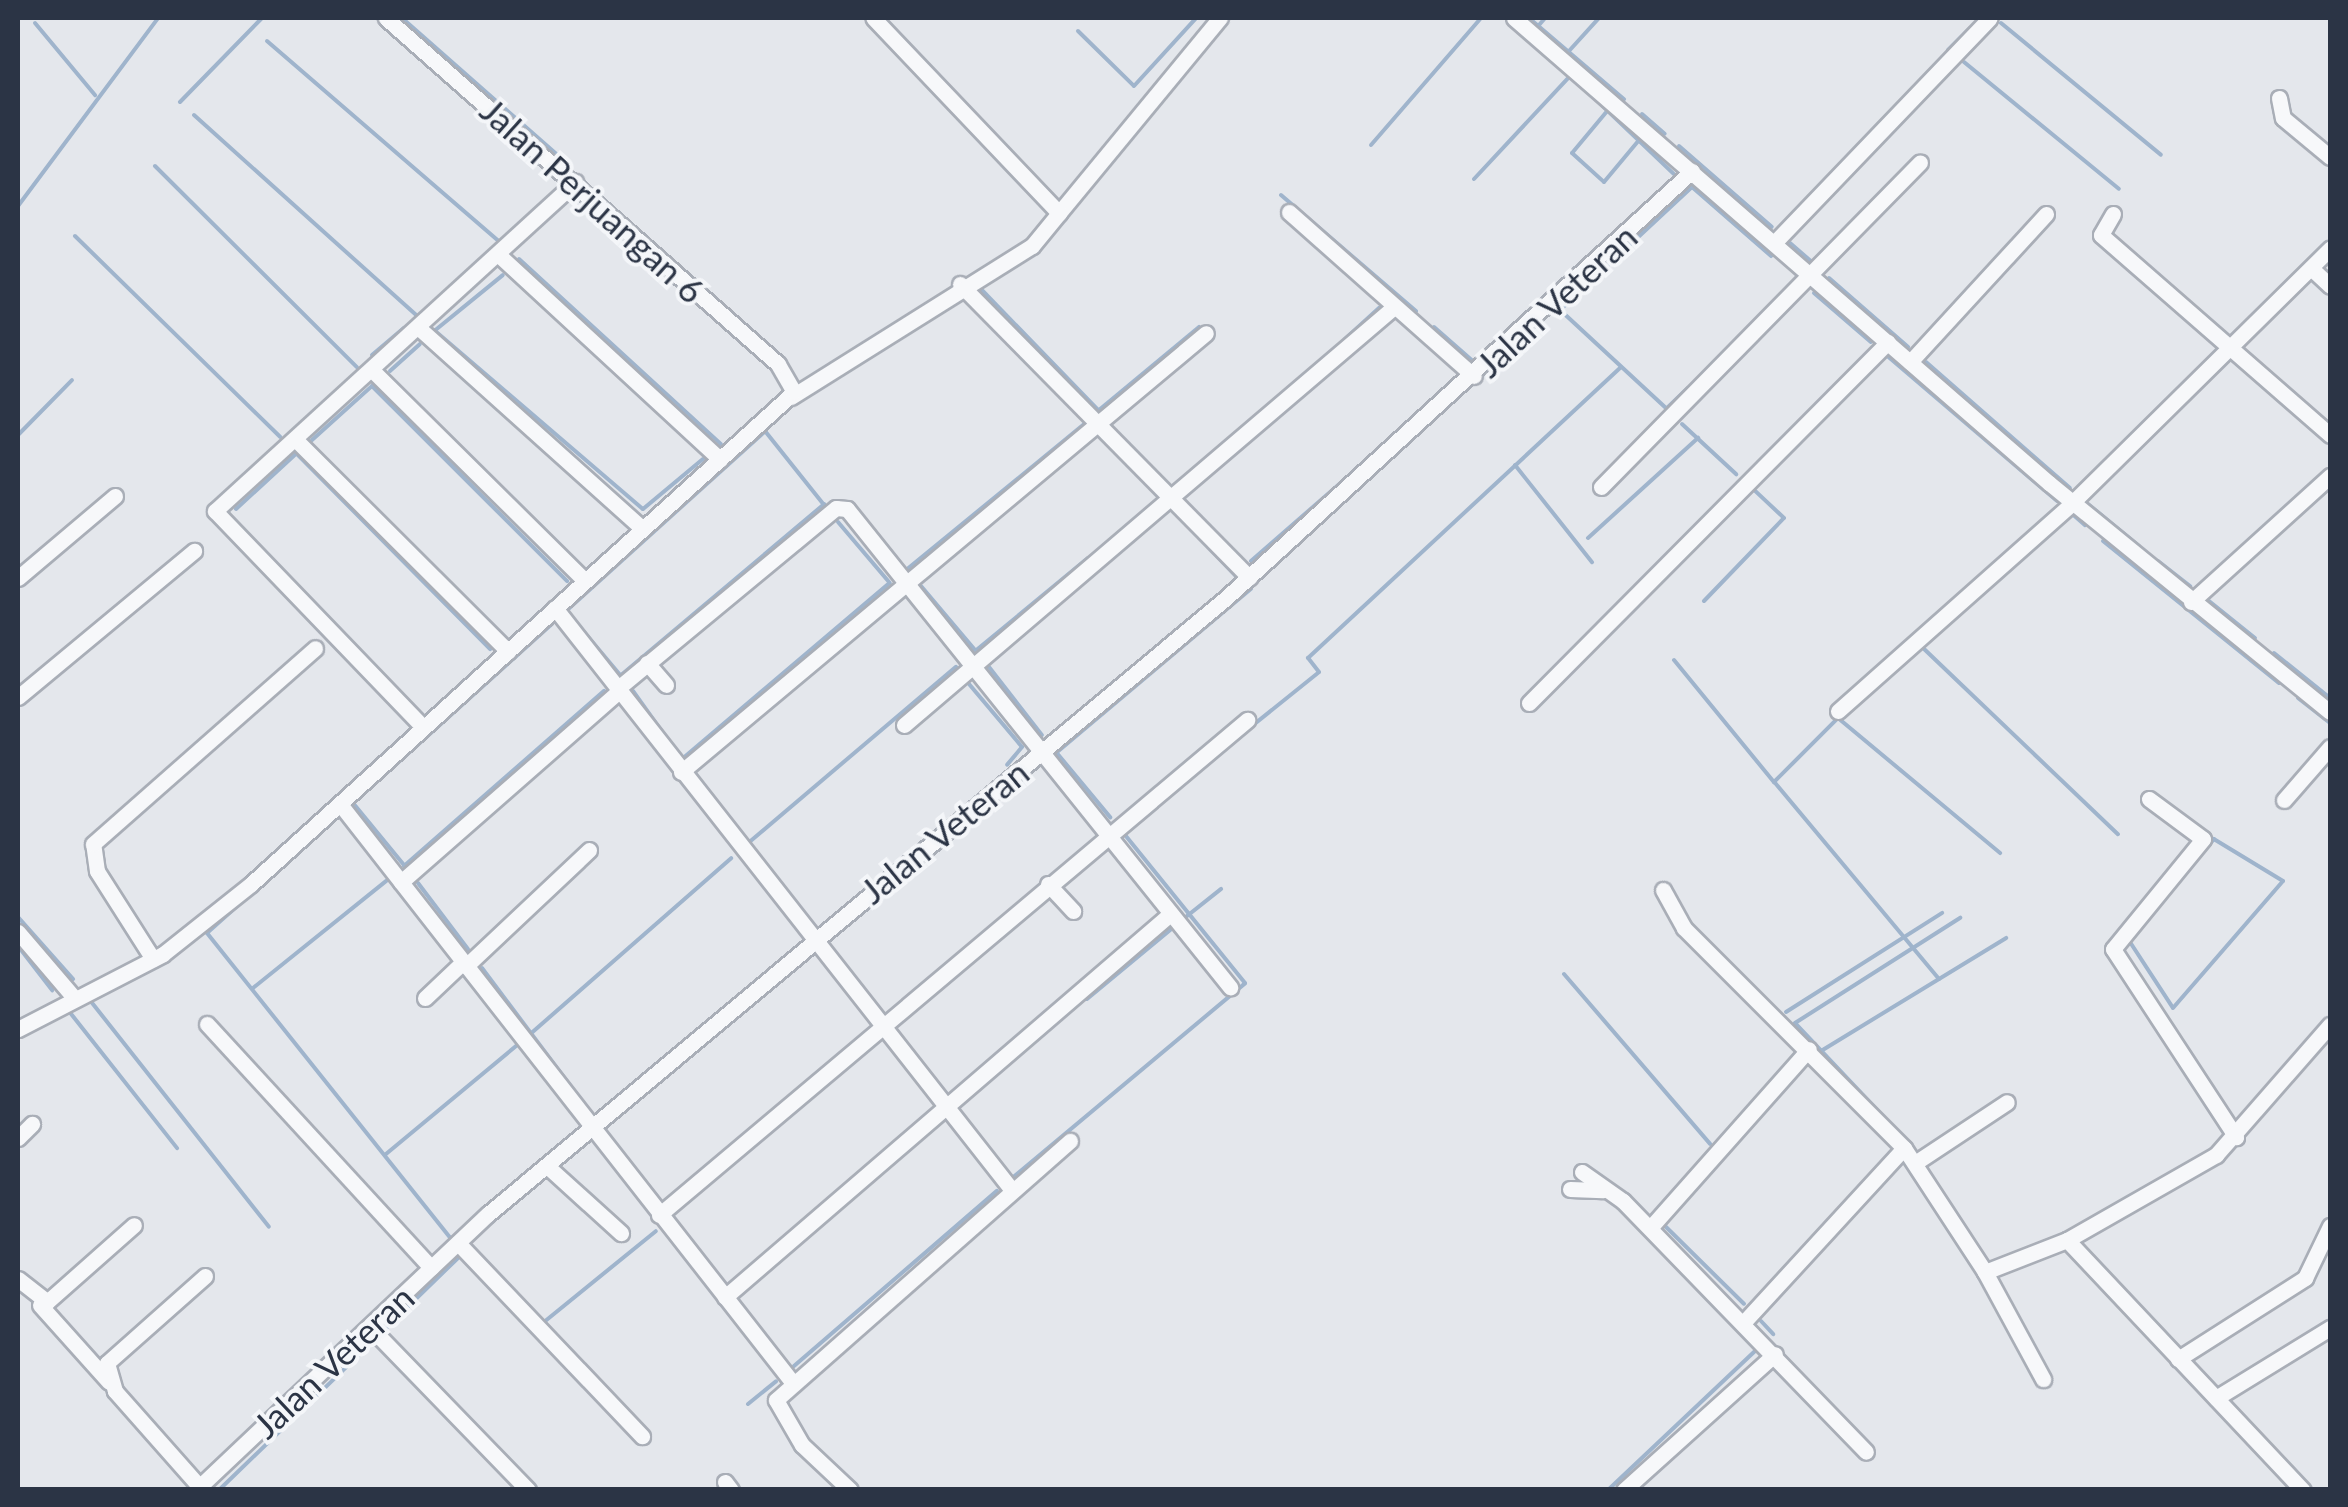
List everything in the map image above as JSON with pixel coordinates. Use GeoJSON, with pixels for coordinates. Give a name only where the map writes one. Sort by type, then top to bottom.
{"type":"FeatureCollection","features":[{"type":"Feature","properties":{"kind":"street","name":"Jalan Perjuangan 6"},"geometry":{"type":"LineString","coordinates":[[386,18],[575,182],[792,392]]}},
{"type":"Feature","properties":{"kind":"street"},"geometry":{"type":"LineString","coordinates":[[872,18],[1059,212]]}},
{"type":"Feature","properties":{"kind":"street"},"geometry":{"type":"LineString","coordinates":[[18,1028],[70,994],[153,959],[251,884],[792,392],[960,284],[1032,246],[1220,18]]}},
{"type":"Feature","properties":{"kind":"street"},"geometry":{"type":"LineString","coordinates":[[1514,18],[2073,502],[2330,712]]}},
{"type":"Feature","properties":{"kind":"street"},"geometry":{"type":"LineString","coordinates":[[1775,242],[1990,18]]}},
{"type":"Feature","properties":{"kind":"street"},"geometry":{"type":"LineString","coordinates":[[2279,98],[2284,118],[2330,156]]}},
{"type":"Feature","properties":{"kind":"street"},"geometry":{"type":"LineString","coordinates":[[1601,487],[1814,277],[1920,162]]}},
{"type":"Feature","properties":{"kind":"street","name":"Jalan Veteran"},"geometry":{"type":"LineString","coordinates":[[198,1488],[458,1243],[1250,576],[1474,376],[1692,171]]}},
{"type":"Feature","properties":{"kind":"street"},"geometry":{"type":"LineString","coordinates":[[423,727],[215,511],[502,258],[575,182]]}},
{"type":"Feature","properties":{"kind":"street"},"geometry":{"type":"LineString","coordinates":[[1289,212],[1474,376]]}},
{"type":"Feature","properties":{"kind":"street"},"geometry":{"type":"LineString","coordinates":[[1910,362],[2046,214]]}},
{"type":"Feature","properties":{"kind":"street"},"geometry":{"type":"LineString","coordinates":[[2113,214],[2101,236],[2226,350],[2330,436]]}},
{"type":"Feature","properties":{"kind":"street"},"geometry":{"type":"LineString","coordinates":[[1838,711],[2073,502],[2330,249]]}},
{"type":"Feature","properties":{"kind":"street"},"geometry":{"type":"LineString","coordinates":[[502,258],[720,459]]}},
{"type":"Feature","properties":{"kind":"street"},"geometry":{"type":"LineString","coordinates":[[2310,268],[2330,286]]}},
{"type":"Feature","properties":{"kind":"street"},"geometry":{"type":"LineString","coordinates":[[960,284],[1250,576]]}},
{"type":"Feature","properties":{"kind":"street"},"geometry":{"type":"LineString","coordinates":[[904,725],[1176,498],[1394,306]]}},
{"type":"Feature","properties":{"kind":"street"},"geometry":{"type":"LineString","coordinates":[[420,329],[641,527]]}},
{"type":"Feature","properties":{"kind":"street"},"geometry":{"type":"LineString","coordinates":[[681,772],[1206,333]]}},
{"type":"Feature","properties":{"kind":"street"},"geometry":{"type":"LineString","coordinates":[[1528,702],[1888,342]]}},
{"type":"Feature","properties":{"kind":"street"},"geometry":{"type":"LineString","coordinates":[[372,370],[584,580]]}},
{"type":"Feature","properties":{"kind":"street"},"geometry":{"type":"LineString","coordinates":[[295,439],[508,651]]}},
{"type":"Feature","properties":{"kind":"street"},"geometry":{"type":"LineString","coordinates":[[2191,602],[2330,476]]}},
{"type":"Feature","properties":{"kind":"street"},"geometry":{"type":"LineString","coordinates":[[18,578],[115,496]]}},
{"type":"Feature","properties":{"kind":"street"},"geometry":{"type":"LineString","coordinates":[[401,882],[647,664],[836,508],[848,509],[1230,987]]}},
{"type":"Feature","properties":{"kind":"street"},"geometry":{"type":"LineString","coordinates":[[18,697],[194,552]]}},
{"type":"Feature","properties":{"kind":"street"},"geometry":{"type":"LineString","coordinates":[[555,608],[876,1024],[1012,1190]]}},
{"type":"Feature","properties":{"kind":"street"},"geometry":{"type":"LineString","coordinates":[[153,959],[96,871],[94,844],[315,648]]}},
{"type":"Feature","properties":{"kind":"street"},"geometry":{"type":"LineString","coordinates":[[647,664],[666,685]]}},
{"type":"Feature","properties":{"kind":"street"},"geometry":{"type":"LineString","coordinates":[[658,1215],[876,1024],[1247,720]]}},
{"type":"Feature","properties":{"kind":"street"},"geometry":{"type":"LineString","coordinates":[[2284,800],[2330,747]]}},
{"type":"Feature","properties":{"kind":"street"},"geometry":{"type":"LineString","coordinates":[[2149,799],[2203,839],[2113,949],[2236,1136]]}},
{"type":"Feature","properties":{"kind":"street"},"geometry":{"type":"LineString","coordinates":[[340,804],[590,1130],[792,1382]]}},
{"type":"Feature","properties":{"kind":"street"},"geometry":{"type":"LineString","coordinates":[[425,998],[589,850]]}},
{"type":"Feature","properties":{"kind":"street"},"geometry":{"type":"LineString","coordinates":[[1048,884],[1073,910]]}},
{"type":"Feature","properties":{"kind":"street"},"geometry":{"type":"LineString","coordinates":[[1663,890],[1684,928],[1904,1148],[1985,1272],[2043,1379]]}},
{"type":"Feature","properties":{"kind":"street"},"geometry":{"type":"LineString","coordinates":[[724,1297],[1169,915]]}},
{"type":"Feature","properties":{"kind":"street"},"geometry":{"type":"LineString","coordinates":[[18,932],[70,994]]}},
{"type":"Feature","properties":{"kind":"street"},"geometry":{"type":"LineString","coordinates":[[207,1024],[432,1268]]}},
{"type":"Feature","properties":{"kind":"street"},"geometry":{"type":"LineString","coordinates":[[1985,1272],[2067,1240],[2236,1136],[2330,1026]]}},
{"type":"Feature","properties":{"kind":"street"},"geometry":{"type":"LineString","coordinates":[[1650,1228],[1809,1050]]}},
{"type":"Feature","properties":{"kind":"street"},"geometry":{"type":"LineString","coordinates":[[1915,1164],[2007,1102]]}},
{"type":"Feature","properties":{"kind":"street"},"geometry":{"type":"LineString","coordinates":[[18,1138],[32,1124]]}},
{"type":"Feature","properties":{"kind":"street"},"geometry":{"type":"LineString","coordinates":[[850,1490],[778,1411],[792,1382],[1070,1140]]}},
{"type":"Feature","properties":{"kind":"street"},"geometry":{"type":"LineString","coordinates":[[1744,1322],[1904,1148]]}},
{"type":"Feature","properties":{"kind":"street"},"geometry":{"type":"LineString","coordinates":[[546,1166],[621,1233]]}},
{"type":"Feature","properties":{"kind":"street"},"geometry":{"type":"LineString","coordinates":[[1582,1172],[1650,1228],[1866,1452]]}},
{"type":"Feature","properties":{"kind":"street"},"geometry":{"type":"LineString","coordinates":[[1570,1189],[1607,1190]]}},
{"type":"Feature","properties":{"kind":"street"},"geometry":{"type":"LineString","coordinates":[[40,1304],[134,1225]]}},
{"type":"Feature","properties":{"kind":"street"},"geometry":{"type":"LineString","coordinates":[[2178,1359],[2297,1286],[2330,1226]]}},
{"type":"Feature","properties":{"kind":"street"},"geometry":{"type":"LineString","coordinates":[[2067,1240],[2304,1490]]}},
{"type":"Feature","properties":{"kind":"street"},"geometry":{"type":"LineString","coordinates":[[458,1243],[642,1436]]}},
{"type":"Feature","properties":{"kind":"street"},"geometry":{"type":"LineString","coordinates":[[109,1382],[107,1363],[205,1276]]}},
{"type":"Feature","properties":{"kind":"street"},"geometry":{"type":"LineString","coordinates":[[18,1279],[198,1488]]}},
{"type":"Feature","properties":{"kind":"street"},"geometry":{"type":"LineString","coordinates":[[370,1328],[528,1490]]}},
{"type":"Feature","properties":{"kind":"street"},"geometry":{"type":"LineString","coordinates":[[2216,1398],[2330,1328]]}},
{"type":"Feature","properties":{"kind":"street"},"geometry":{"type":"LineString","coordinates":[[1624,1490],[1775,1354]]}},
{"type":"Feature","properties":{"kind":"waterway"},"geometry":{"type":"LineString","coordinates":[[31,18],[39,18]]}},
{"type":"Feature","properties":{"kind":"waterway"},"geometry":{"type":"LineString","coordinates":[[18,206],[158,18]]}},
{"type":"Feature","properties":{"kind":"waterway"},"geometry":{"type":"LineString","coordinates":[[180,102],[262,18]]}},
{"type":"Feature","properties":{"kind":"waterway"},"geometry":{"type":"LineString","coordinates":[[402,18],[564,161]]}},
{"type":"Feature","properties":{"kind":"waterway"},"geometry":{"type":"LineString","coordinates":[[1078,31],[1134,86],[1196,18]]}},
{"type":"Feature","properties":{"kind":"waterway"},"geometry":{"type":"LineString","coordinates":[[1371,145],[1481,18]]}},
{"type":"Feature","properties":{"kind":"waterway"},"geometry":{"type":"LineString","coordinates":[[1529,18],[1624,99]]}},
{"type":"Feature","properties":{"kind":"waterway"},"geometry":{"type":"LineString","coordinates":[[1539,25],[1545,18]]}},
{"type":"Feature","properties":{"kind":"waterway"},"geometry":{"type":"LineString","coordinates":[[1569,51],[1599,18]]}},
{"type":"Feature","properties":{"kind":"waterway"},"geometry":{"type":"LineString","coordinates":[[35,23],[95,95]]}},
{"type":"Feature","properties":{"kind":"waterway"},"geometry":{"type":"LineString","coordinates":[[2001,23],[2161,155]]}},
{"type":"Feature","properties":{"kind":"waterway"},"geometry":{"type":"LineString","coordinates":[[1948,50],[1970,28]]}},
{"type":"Feature","properties":{"kind":"waterway"},"geometry":{"type":"LineString","coordinates":[[267,41],[501,243]]}},
{"type":"Feature","properties":{"kind":"waterway"},"geometry":{"type":"LineString","coordinates":[[1964,62],[2119,189]]}},
{"type":"Feature","properties":{"kind":"waterway"},"geometry":{"type":"LineString","coordinates":[[1474,179],[1570,76]]}},
{"type":"Feature","properties":{"kind":"waterway"},"geometry":{"type":"LineString","coordinates":[[1589,93],[1676,176]]}},
{"type":"Feature","properties":{"kind":"waterway"},"geometry":{"type":"LineString","coordinates":[[1608,110],[1572,153],[1604,182],[1640,139]]}},
{"type":"Feature","properties":{"kind":"waterway"},"geometry":{"type":"LineString","coordinates":[[1642,114],[1665,134]]}},
{"type":"Feature","properties":{"kind":"waterway"},"geometry":{"type":"LineString","coordinates":[[194,115],[418,317]]}},
{"type":"Feature","properties":{"kind":"waterway"},"geometry":{"type":"LineString","coordinates":[[1679,146],[1772,227]]}},
{"type":"Feature","properties":{"kind":"waterway"},"geometry":{"type":"LineString","coordinates":[[155,166],[357,367]]}},
{"type":"Feature","properties":{"kind":"waterway"},"geometry":{"type":"LineString","coordinates":[[1667,409],[1560,310],[1692,187],[1771,256]]}},
{"type":"Feature","properties":{"kind":"waterway"},"geometry":{"type":"LineString","coordinates":[[1281,195],[1416,311]]}},
{"type":"Feature","properties":{"kind":"waterway"},"geometry":{"type":"LineString","coordinates":[[75,236],[280,437]]}},
{"type":"Feature","properties":{"kind":"waterway"},"geometry":{"type":"LineString","coordinates":[[1790,243],[1812,262]]}},
{"type":"Feature","properties":{"kind":"waterway"},"geometry":{"type":"LineString","coordinates":[[519,259],[721,444]]}},
{"type":"Feature","properties":{"kind":"waterway"},"geometry":{"type":"LineString","coordinates":[[971,278],[984,268]]}},
{"type":"Feature","properties":{"kind":"waterway"},"geometry":{"type":"LineString","coordinates":[[433,332],[503,275]]}},
{"type":"Feature","properties":{"kind":"waterway"},"geometry":{"type":"LineString","coordinates":[[1829,278],[1908,347]]}},
{"type":"Feature","properties":{"kind":"waterway"},"geometry":{"type":"LineString","coordinates":[[977,285],[1099,411]]}},
{"type":"Feature","properties":{"kind":"waterway"},"geometry":{"type":"LineString","coordinates":[[1814,293],[1871,342]]}},
{"type":"Feature","properties":{"kind":"waterway"},"geometry":{"type":"LineString","coordinates":[[1345,339],[1379,308]]}},
{"type":"Feature","properties":{"kind":"waterway"},"geometry":{"type":"LineString","coordinates":[[1099,410],[1199,327]]}},
{"type":"Feature","properties":{"kind":"waterway"},"geometry":{"type":"LineString","coordinates":[[1434,327],[1475,363]]}},
{"type":"Feature","properties":{"kind":"waterway"},"geometry":{"type":"LineString","coordinates":[[372,355],[404,328]]}},
{"type":"Feature","properties":{"kind":"waterway"},"geometry":{"type":"LineString","coordinates":[[434,330],[643,509],[703,459]]}},
{"type":"Feature","properties":{"kind":"waterway"},"geometry":{"type":"LineString","coordinates":[[390,371],[420,344]]}},
{"type":"Feature","properties":{"kind":"waterway"},"geometry":{"type":"LineString","coordinates":[[1885,354],[2057,501]]}},
{"type":"Feature","properties":{"kind":"waterway"},"geometry":{"type":"LineString","coordinates":[[1926,362],[2070,488]]}},
{"type":"Feature","properties":{"kind":"waterway"},"geometry":{"type":"LineString","coordinates":[[1237,738],[1319,672],[1308,658],[1621,367]]}},
{"type":"Feature","properties":{"kind":"waterway"},"geometry":{"type":"LineString","coordinates":[[18,435],[72,380]]}},
{"type":"Feature","properties":{"kind":"waterway"},"geometry":{"type":"LineString","coordinates":[[312,440],[373,385]]}},
{"type":"Feature","properties":{"kind":"waterway"},"geometry":{"type":"LineString","coordinates":[[372,386],[567,581]]}},
{"type":"Feature","properties":{"kind":"waterway"},"geometry":{"type":"LineString","coordinates":[[1666,409],[1688,388]]}},
{"type":"Feature","properties":{"kind":"waterway"},"geometry":{"type":"LineString","coordinates":[[906,570],[1088,421]]}},
{"type":"Feature","properties":{"kind":"waterway"},"geometry":{"type":"LineString","coordinates":[[1682,424],[1736,474]]}},
{"type":"Feature","properties":{"kind":"waterway"},"geometry":{"type":"LineString","coordinates":[[565,612],[765,431],[824,505]]}},
{"type":"Feature","properties":{"kind":"waterway"},"geometry":{"type":"LineString","coordinates":[[1588,538],[1698,438]]}},
{"type":"Feature","properties":{"kind":"waterway"},"geometry":{"type":"LineString","coordinates":[[296,453],[490,649]]}},
{"type":"Feature","properties":{"kind":"waterway"},"geometry":{"type":"LineString","coordinates":[[236,509],[297,453]]}},
{"type":"Feature","properties":{"kind":"waterway"},"geometry":{"type":"LineString","coordinates":[[1515,465],[1592,562]]}},
{"type":"Feature","properties":{"kind":"waterway"},"geometry":{"type":"LineString","coordinates":[[1251,561],[1346,478]]}},
{"type":"Feature","properties":{"kind":"waterway"},"geometry":{"type":"LineString","coordinates":[[1704,601],[1784,518],[1752,488]]}},
{"type":"Feature","properties":{"kind":"waterway"},"geometry":{"type":"LineString","coordinates":[[620,676],[824,504]]}},
{"type":"Feature","properties":{"kind":"waterway"},"geometry":{"type":"LineString","coordinates":[[2088,504],[2139,546]]}},
{"type":"Feature","properties":{"kind":"waterway"},"geometry":{"type":"LineString","coordinates":[[2070,512],[2085,525]]}},
{"type":"Feature","properties":{"kind":"waterway"},"geometry":{"type":"LineString","coordinates":[[1176,513],[1236,576]]}},
{"type":"Feature","properties":{"kind":"waterway"},"geometry":{"type":"LineString","coordinates":[[838,522],[890,583]]}},
{"type":"Feature","properties":{"kind":"waterway"},"geometry":{"type":"LineString","coordinates":[[2103,541],[2279,683]]}},
{"type":"Feature","properties":{"kind":"waterway"},"geometry":{"type":"LineString","coordinates":[[974,652],[1088,558]]}},
{"type":"Feature","properties":{"kind":"waterway"},"geometry":{"type":"LineString","coordinates":[[2158,561],[2190,586]]}},
{"type":"Feature","properties":{"kind":"waterway"},"geometry":{"type":"LineString","coordinates":[[682,759],[888,584]]}},
{"type":"Feature","properties":{"kind":"waterway"},"geometry":{"type":"LineString","coordinates":[[921,586],[976,651]]}},
{"type":"Feature","properties":{"kind":"waterway"},"geometry":{"type":"LineString","coordinates":[[1056,753],[1251,589]]}},
{"type":"Feature","properties":{"kind":"waterway"},"geometry":{"type":"LineString","coordinates":[[2209,601],[2255,638]]}},
{"type":"Feature","properties":{"kind":"waterway"},"geometry":{"type":"LineString","coordinates":[[352,804],[552,624]]}},
{"type":"Feature","properties":{"kind":"waterway"},"geometry":{"type":"LineString","coordinates":[[579,626],[621,676]]}},
{"type":"Feature","properties":{"kind":"waterway"},"geometry":{"type":"LineString","coordinates":[[1922,647],[2118,834]]}},
{"type":"Feature","properties":{"kind":"waterway"},"geometry":{"type":"LineString","coordinates":[[2274,653],[2330,698]]}},
{"type":"Feature","properties":{"kind":"waterway"},"geometry":{"type":"LineString","coordinates":[[1674,660],[1774,782]]}},
{"type":"Feature","properties":{"kind":"waterway"},"geometry":{"type":"LineString","coordinates":[[747,844],[956,667]]}},
{"type":"Feature","properties":{"kind":"waterway"},"geometry":{"type":"LineString","coordinates":[[989,667],[1042,735]]}},
{"type":"Feature","properties":{"kind":"waterway"},"geometry":{"type":"LineString","coordinates":[[969,684],[1022,747],[1007,765]]}},
{"type":"Feature","properties":{"kind":"waterway"},"geometry":{"type":"LineString","coordinates":[[404,866],[604,691]]}},
{"type":"Feature","properties":{"kind":"waterway"},"geometry":{"type":"LineString","coordinates":[[633,691],[671,744]]}},
{"type":"Feature","properties":{"kind":"waterway"},"geometry":{"type":"LineString","coordinates":[[2298,698],[2330,723]]}},
{"type":"Feature","properties":{"kind":"waterway"},"geometry":{"type":"LineString","coordinates":[[1939,979],[1774,782],[1838,718],[2000,853]]}},
{"type":"Feature","properties":{"kind":"waterway"},"geometry":{"type":"LineString","coordinates":[[1056,752],[1110,817]]}},
{"type":"Feature","properties":{"kind":"waterway"},"geometry":{"type":"LineString","coordinates":[[353,803],[404,865]]}},
{"type":"Feature","properties":{"kind":"waterway"},"geometry":{"type":"LineString","coordinates":[[269,878],[336,818]]}},
{"type":"Feature","properties":{"kind":"waterway"},"geometry":{"type":"LineString","coordinates":[[1011,1179],[1245,983],[1122,831]]}},
{"type":"Feature","properties":{"kind":"waterway"},"geometry":{"type":"LineString","coordinates":[[2128,939],[2173,1008],[2283,881],[2214,839],[2192,865]]}},
{"type":"Feature","properties":{"kind":"waterway"},"geometry":{"type":"LineString","coordinates":[[528,1036],[731,858]]}},
{"type":"Feature","properties":{"kind":"waterway"},"geometry":{"type":"LineString","coordinates":[[253,988],[386,881]]}},
{"type":"Feature","properties":{"kind":"waterway"},"geometry":{"type":"LineString","coordinates":[[418,883],[468,949]]}},
{"type":"Feature","properties":{"kind":"waterway"},"geometry":{"type":"LineString","coordinates":[[1182,920],[1221,889]]}},
{"type":"Feature","properties":{"kind":"waterway"},"geometry":{"type":"LineString","coordinates":[[254,891],[207,933],[452,1240]]}},
{"type":"Feature","properties":{"kind":"waterway"},"geometry":{"type":"LineString","coordinates":[[1786,1012],[1942,913]]}},
{"type":"Feature","properties":{"kind":"waterway"},"geometry":{"type":"LineString","coordinates":[[18,917],[73,979]]}},
{"type":"Feature","properties":{"kind":"waterway"},"geometry":{"type":"LineString","coordinates":[[1884,1117],[1795,1023],[1960,918]]}},
{"type":"Feature","properties":{"kind":"waterway"},"geometry":{"type":"LineString","coordinates":[[1087,999],[1175,926]]}},
{"type":"Feature","properties":{"kind":"waterway"},"geometry":{"type":"LineString","coordinates":[[1821,1051],[2006,938]]}},
{"type":"Feature","properties":{"kind":"waterway"},"geometry":{"type":"LineString","coordinates":[[18,946],[52,990]]}},
{"type":"Feature","properties":{"kind":"waterway"},"geometry":{"type":"LineString","coordinates":[[482,968],[590,1112]]}},
{"type":"Feature","properties":{"kind":"waterway"},"geometry":{"type":"LineString","coordinates":[[1564,974],[1710,1144]]}},
{"type":"Feature","properties":{"kind":"waterway"},"geometry":{"type":"LineString","coordinates":[[89,999],[269,1227]]}},
{"type":"Feature","properties":{"kind":"waterway"},"geometry":{"type":"LineString","coordinates":[[68,1010],[177,1148]]}},
{"type":"Feature","properties":{"kind":"waterway"},"geometry":{"type":"LineString","coordinates":[[386,1154],[521,1042]]}},
{"type":"Feature","properties":{"kind":"waterway"},"geometry":{"type":"LineString","coordinates":[[624,1155],[659,1199]]}},
{"type":"Feature","properties":{"kind":"waterway"},"geometry":{"type":"LineString","coordinates":[[794,1366],[997,1191]]}},
{"type":"Feature","properties":{"kind":"waterway"},"geometry":{"type":"LineString","coordinates":[[1662,1223],[1744,1304]]}},
{"type":"Feature","properties":{"kind":"waterway"},"geometry":{"type":"LineString","coordinates":[[544,1322],[656,1231]]}},
{"type":"Feature","properties":{"kind":"waterway"},"geometry":{"type":"LineString","coordinates":[[387,1327],[461,1255]]}},
{"type":"Feature","properties":{"kind":"waterway"},"geometry":{"type":"LineString","coordinates":[[1761,1321],[1773,1334]]}},
{"type":"Feature","properties":{"kind":"waterway"},"geometry":{"type":"LineString","coordinates":[[219,1490],[370,1344]]}},
{"type":"Feature","properties":{"kind":"waterway"},"geometry":{"type":"LineString","coordinates":[[1608,1490],[1755,1351]]}},
{"type":"Feature","properties":{"kind":"waterway"},"geometry":{"type":"LineString","coordinates":[[748,1404],[776,1381]]}}]}
